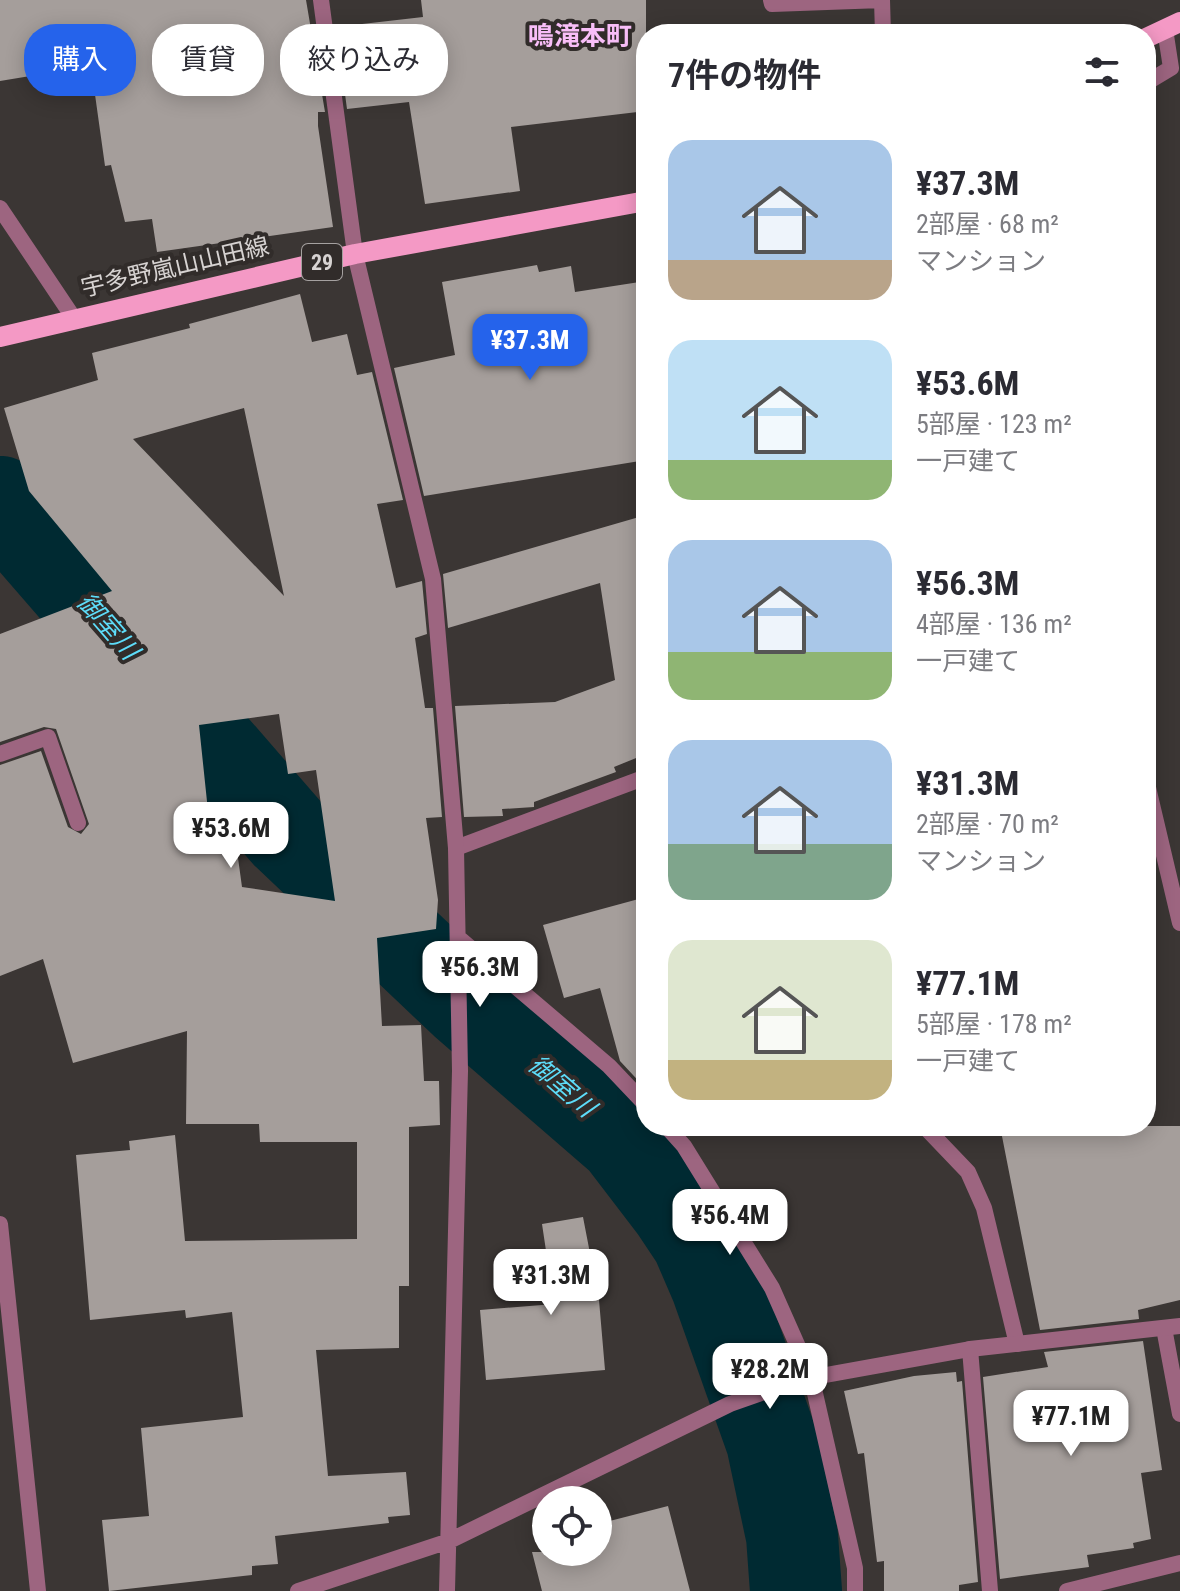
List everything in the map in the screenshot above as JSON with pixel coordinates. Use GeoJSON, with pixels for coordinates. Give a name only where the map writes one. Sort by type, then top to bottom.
{"type":"FeatureCollection","features":[{"type":"Feature","properties":{"kind":"main road","name":"宇多野嵐山山田線"},"geometry":{"type":"LineString","coordinates":[[0,337],[73,317],[355,254],[636,203]]}},
{"type":"Feature","properties":{"kind":"street"},"geometry":{"type":"LineString","coordinates":[[321,0],[355,254],[433,579],[456,848],[460,1071],[447,1591]]}},
{"type":"Feature","properties":{"kind":"street"},"geometry":{"type":"LineString","coordinates":[[771,0],[772,4],[882,0],[883,24]]}},
{"type":"Feature","properties":{"kind":"street"},"geometry":{"type":"LineString","coordinates":[[1156,79],[1176,71],[1172,25]]}},
{"type":"Feature","properties":{"kind":"street"},"geometry":{"type":"LineString","coordinates":[[0,208],[73,317]]}},
{"type":"Feature","properties":{"kind":"street"},"geometry":{"type":"LineString","coordinates":[[0,754],[48,737],[78,823]]}},
{"type":"Feature","properties":{"kind":"street"},"geometry":{"type":"LineString","coordinates":[[456,848],[636,781]]}},
{"type":"Feature","properties":{"kind":"street"},"geometry":{"type":"LineString","coordinates":[[1156,821],[1180,923]]}},
{"type":"Feature","properties":{"kind":"street"},"geometry":{"type":"LineString","coordinates":[[460,944],[609,1066],[636,1094]]}},
{"type":"Feature","properties":{"kind":"street"},"geometry":{"type":"LineString","coordinates":[[675,1136],[772,1288],[804,1378],[855,1568],[855,1591]]}},
{"type":"Feature","properties":{"kind":"street"},"geometry":{"type":"LineString","coordinates":[[934,1136],[968,1172],[984,1208],[1017,1344]]}},
{"type":"Feature","properties":{"kind":"street"},"geometry":{"type":"LineString","coordinates":[[0,1224],[38,1591]]}},
{"type":"Feature","properties":{"kind":"street"},"geometry":{"type":"LineString","coordinates":[[298,1591],[449,1541],[730,1404],[804,1378],[970,1349],[1172,1327],[1180,1414]]}},
{"type":"Feature","properties":{"kind":"street"},"geometry":{"type":"LineString","coordinates":[[970,1349],[990,1591]]}},
{"type":"Feature","properties":{"kind":"street"},"geometry":{"type":"LineString","coordinates":[[1067,1591],[1180,1563]]}},
{"type":"Feature","properties":{"kind":"building"},"geometry":{"type":"Polygon","coordinates":[[[0,0],[306,0],[310,24],[280,24],[280,96],[322,96],[325,112],[318,112],[318,126],[333,227],[157,252],[152,219],[125,222],[111,165],[105,166],[95,96],[136,96],[136,24],[24,24],[24,77],[0,81],[0,0]]]}},
{"type":"Feature","properties":{"kind":"building"},"geometry":{"type":"Polygon","coordinates":[[[421,0],[646,0],[646,24],[636,24],[636,112],[511,127],[520,191],[425,204],[409,102],[347,109],[345,96],[448,96],[448,24],[362,24],[423,17],[421,0]]]}},
{"type":"Feature","properties":{"kind":"building"},"geometry":{"type":"Polygon","coordinates":[[[537,265],[539,272],[571,266],[575,292],[636,283],[636,462],[424,496],[394,368],[455,355],[442,282],[537,265]]]}},
{"type":"Feature","properties":{"kind":"building"},"geometry":{"type":"Polygon","coordinates":[[[300,294],[312,342],[347,334],[357,375],[372,372],[403,500],[377,504],[396,588],[422,581],[427,634],[415,638],[425,708],[433,708],[442,817],[426,818],[438,900],[436,929],[377,938],[382,1026],[421,1025],[424,1081],[439,1081],[440,1125],[409,1127],[409,1286],[399,1286],[399,1348],[316,1350],[328,1476],[406,1472],[410,1515],[388,1517],[389,1523],[275,1536],[278,1564],[252,1566],[252,1575],[109,1591],[102,1520],[149,1516],[141,1428],[243,1417],[232,1312],[186,1318],[185,1310],[90,1320],[76,1155],[130,1150],[129,1141],[175,1135],[185,1241],[357,1239],[357,1142],[260,1142],[259,1124],[186,1124],[187,1031],[73,1063],[43,959],[0,976],[0,765],[41,751],[68,827],[81,834],[89,824],[56,729],[44,727],[0,742],[0,634],[112,591],[29,491],[4,408],[98,380],[92,353],[190,328],[189,324],[300,294]],[[244,408],[133,439],[284,596],[244,408]],[[279,714],[199,725],[208,811],[231,807],[242,887],[335,901],[316,770],[288,774],[279,714]]]}},
{"type":"Feature","properties":{"kind":"building"},"geometry":{"type":"Polygon","coordinates":[[[636,518],[636,758],[614,767],[616,772],[534,802],[534,807],[502,809],[503,816],[464,817],[455,706],[555,702],[615,680],[600,583],[448,628],[443,574],[636,518]]]}},
{"type":"Feature","properties":{"kind":"building"},"geometry":{"type":"Polygon","coordinates":[[[636,900],[636,1078],[620,1061],[600,988],[564,998],[543,925],[636,900]]]}},
{"type":"Feature","properties":{"kind":"building"},"geometry":{"type":"Polygon","coordinates":[[[1156,1126],[1180,1126],[1180,1300],[1138,1310],[1139,1319],[1040,1330],[1002,1136],[1156,1136],[1156,1126]]]}},
{"type":"Feature","properties":{"kind":"building"},"geometry":{"type":"Polygon","coordinates":[[[583,1217],[599,1300],[605,1370],[486,1380],[480,1310],[554,1304],[542,1224],[583,1217]]]}},
{"type":"Feature","properties":{"kind":"building"},"geometry":{"type":"Polygon","coordinates":[[[1143,1341],[1162,1470],[1141,1473],[1151,1539],[1133,1543],[1134,1548],[1087,1555],[1089,1567],[1000,1579],[983,1377],[1048,1367],[1044,1352],[1143,1341]]]}},
{"type":"Feature","properties":{"kind":"building"},"geometry":{"type":"Polygon","coordinates":[[[956,1372],[957,1382],[962,1381],[978,1582],[959,1585],[959,1591],[884,1591],[884,1561],[877,1562],[864,1453],[858,1454],[844,1391],[914,1376],[956,1372]]]}},
{"type":"Feature","properties":{"kind":"building"},"geometry":{"type":"Polygon","coordinates":[[[668,1506],[690,1591],[542,1591],[536,1566],[612,1566],[612,1520],[668,1506]]]}},
{"type":"Feature","properties":{"kind":"waterway","name":"御室川"},"geometry":{"type":"LineString","coordinates":[[0,502],[288,834],[465,1002],[623,1139],[675,1207],[697,1240],[716,1284],[772,1442],[792,1536],[796,1591]]}},
{"type":"Feature","properties":{"kind":"district","name":"鳴滝本町"},"geometry":{"type":"Point","coordinates":[580,36]}}]}
